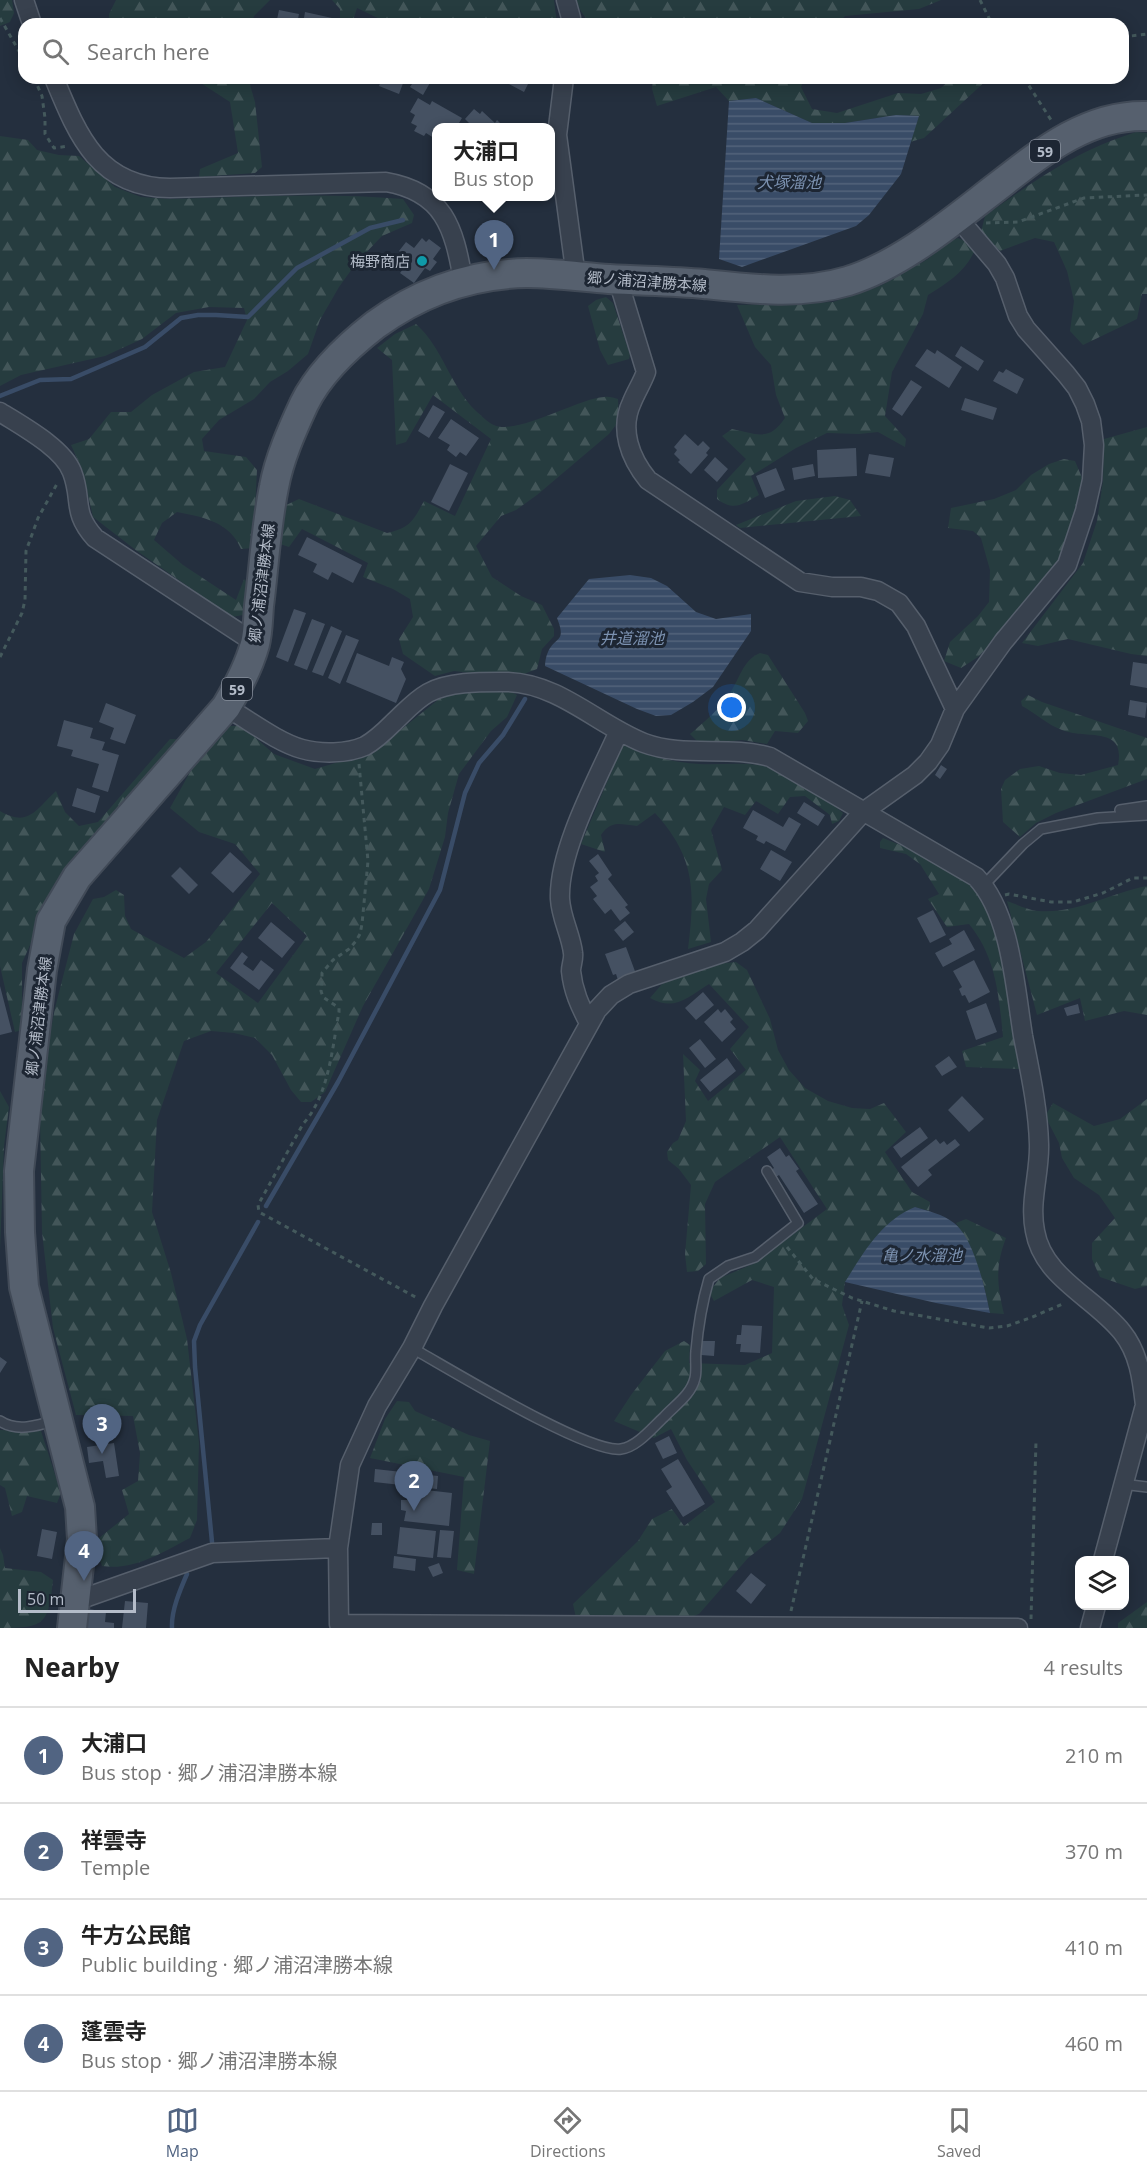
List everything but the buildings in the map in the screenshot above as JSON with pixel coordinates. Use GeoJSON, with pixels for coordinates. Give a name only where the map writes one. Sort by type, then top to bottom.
{"type":"FeatureCollection","features":[{"type":"Feature","properties":{"kind":"main road","name":"郷ノ浦沼津勝本線"},"geometry":{"type":"LineString","coordinates":[[72,1615],[82,1539],[80,1507],[24,1287],[19,1171],[42,970],[51,921],[77,877],[226,707],[243,678],[255,643],[274,485],[289,437],[306,400],[330,366],[361,336],[396,309],[433,291],[464,280],[527,273],[750,289],[800,289],[848,281],[872,272],[898,257],[957,217],[1040,154],[1081,129],[1102,122],[1147,116]]}},
{"type":"Feature","properties":{"kind":"street"},"geometry":{"type":"LineString","coordinates":[[24,0],[30,18]]}},
{"type":"Feature","properties":{"kind":"street"},"geometry":{"type":"LineString","coordinates":[[566,0],[571,18]]}},
{"type":"Feature","properties":{"kind":"street"},"geometry":{"type":"LineString","coordinates":[[57,84],[81,139],[103,165],[132,182],[157,188],[386,182],[407,186],[437,206],[450,226],[456,240],[464,280]]}},
{"type":"Feature","properties":{"kind":"street"},"geometry":{"type":"LineString","coordinates":[[563,84],[557,135],[576,277]]}},
{"type":"Feature","properties":{"kind":"street"},"geometry":{"type":"LineString","coordinates":[[957,217],[997,264],[1005,278],[1018,316],[1026,329],[1077,388],[1091,421],[1094,445],[1092,480],[1085,511],[1067,564],[1003,642],[955,709],[940,745],[928,762],[915,775],[863,812],[758,930],[725,952],[629,984],[611,995],[597,1010],[412,1348],[377,1406],[350,1465],[338,1548],[339,1624],[462,1627],[1018,1628]]}},
{"type":"Feature","properties":{"kind":"street"},"geometry":{"type":"LineString","coordinates":[[618,280],[646,372],[626,420],[628,446],[639,469],[648,480],[800,582],[832,587],[861,587],[878,591],[899,603],[916,626],[955,709]]}},
{"type":"Feature","properties":{"kind":"street"},"geometry":{"type":"LineString","coordinates":[[0,412],[61,455],[68,464],[76,486],[78,508],[84,525],[95,538],[255,643]]}},
{"type":"Feature","properties":{"kind":"street"},"geometry":{"type":"LineString","coordinates":[[226,707],[301,749],[340,752],[365,746],[429,692],[447,686],[510,682],[534,686],[551,692],[644,743],[670,750],[742,752],[770,757],[964,868],[988,892],[1002,924],[1011,963],[1034,1095],[1039,1143],[1039,1162],[1033,1204],[1034,1230],[1040,1250],[1049,1265],[1122,1333],[1132,1348],[1140,1369],[1145,1405],[1104,1556]]}},
{"type":"Feature","properties":{"kind":"street"},"geometry":{"type":"LineString","coordinates":[[589,1023],[574,991],[571,968],[573,953],[560,899],[562,875],[570,844],[619,731]]}},
{"type":"Feature","properties":{"kind":"street"},"geometry":{"type":"LineString","coordinates":[[72,1615],[212,1553],[338,1548]]}},
{"type":"Feature","properties":{"kind":"lane"},"geometry":{"type":"LineString","coordinates":[[1098,818],[1111,811],[1147,806]]}},
{"type":"Feature","properties":{"kind":"lane"},"geometry":{"type":"LineString","coordinates":[[988,892],[1023,844],[1041,829],[1098,818],[1147,815]]}},
{"type":"Feature","properties":{"kind":"lane"},"geometry":{"type":"LineString","coordinates":[[412,1348],[559,1430],[598,1447],[618,1450],[628,1447],[643,1437],[689,1393],[695,1377],[698,1333],[709,1279],[728,1266],[755,1257],[798,1223],[767,1170]]}},
{"type":"Feature","properties":{"kind":"lane"},"geometry":{"type":"LineString","coordinates":[[0,1421],[8,1426],[24,1427],[43,1425],[58,1420]]}},
{"type":"Feature","properties":{"kind":"lane"},"geometry":{"type":"LineString","coordinates":[[1122,1484],[1147,1487]]}},
{"type":"Feature","properties":{"kind":"path"},"geometry":{"type":"LineString","coordinates":[[980,0],[989,18]]}},
{"type":"Feature","properties":{"kind":"path"},"geometry":{"type":"LineString","coordinates":[[0,18],[18,50]]}},
{"type":"Feature","properties":{"kind":"path"},"geometry":{"type":"LineString","coordinates":[[1129,36],[1147,34]]}},
{"type":"Feature","properties":{"kind":"path"},"geometry":{"type":"LineString","coordinates":[[37,84],[42,96],[45,134],[54,148],[74,144],[81,139]]}},
{"type":"Feature","properties":{"kind":"path"},"geometry":{"type":"LineString","coordinates":[[1028,84],[1064,140]]}},
{"type":"Feature","properties":{"kind":"path"},"geometry":{"type":"LineString","coordinates":[[957,217],[990,224],[1018,222],[1084,198],[1147,195]]}},
{"type":"Feature","properties":{"kind":"path"},"geometry":{"type":"LineString","coordinates":[[0,657],[24,606],[27,582],[26,551],[38,518],[68,464]]}},
{"type":"Feature","properties":{"kind":"path"},"geometry":{"type":"LineString","coordinates":[[355,748],[359,764],[368,861],[360,934],[349,949],[333,960],[322,973],[321,991],[324,997],[339,1008],[339,1012],[320,1098],[258,1205],[258,1212],[433,1306]]}},
{"type":"Feature","properties":{"kind":"path"},"geometry":{"type":"LineString","coordinates":[[988,892],[1051,902],[1073,902],[1103,892],[1133,878],[1147,878]]}},
{"type":"Feature","properties":{"kind":"path"},"geometry":{"type":"LineString","coordinates":[[780,1238],[813,1279],[862,1301],[894,1311],[989,1328],[1007,1326],[1030,1318],[1083,1295]]}},
{"type":"Feature","properties":{"kind":"path"},"geometry":{"type":"LineString","coordinates":[[788,1627],[862,1301]]}},
{"type":"Feature","properties":{"kind":"path"},"geometry":{"type":"LineString","coordinates":[[1030,1628],[1036,1441]]}},
{"type":"Feature","properties":{"kind":"green space"},"geometry":{"type":"Polygon","coordinates":[[[0,0],[12,0],[14,13],[10,22],[0,26],[0,0]]]}},
{"type":"Feature","properties":{"kind":"green space"},"geometry":{"type":"Polygon","coordinates":[[[116,0],[270,0],[254,18],[109,18],[116,0]]]}},
{"type":"Feature","properties":{"kind":"green space"},"geometry":{"type":"Polygon","coordinates":[[[332,0],[554,0],[556,18],[378,18],[357,8],[354,18],[340,18],[340,9],[332,0]]]}},
{"type":"Feature","properties":{"kind":"green space"},"geometry":{"type":"Polygon","coordinates":[[[576,0],[941,0],[919,9],[843,18],[586,18],[576,0]]]}},
{"type":"Feature","properties":{"kind":"green space"},"geometry":{"type":"Polygon","coordinates":[[[202,84],[250,84],[255,102],[262,167],[255,173],[199,177],[200,169],[238,153],[230,102],[202,84]]]}},
{"type":"Feature","properties":{"kind":"green space"},"geometry":{"type":"Polygon","coordinates":[[[652,84],[802,84],[801,87],[812,109],[837,113],[898,93],[921,94],[941,88],[945,84],[982,84],[924,138],[910,142],[919,116],[896,115],[845,123],[812,123],[756,98],[729,101],[716,87],[657,106],[652,84]]]}},
{"type":"Feature","properties":{"kind":"green space"},"geometry":{"type":"Polygon","coordinates":[[[1136,132],[1147,133],[1147,294],[1142,294],[1137,319],[1083,345],[1070,331],[1074,301],[1067,271],[1054,242],[1035,238],[1000,251],[981,232],[985,216],[1039,179],[1075,157],[1136,132]]]}},
{"type":"Feature","properties":{"kind":"green space"},"geometry":{"type":"Polygon","coordinates":[[[0,136],[28,140],[37,150],[59,155],[79,156],[115,187],[141,197],[169,199],[286,196],[374,197],[403,199],[414,215],[412,223],[382,236],[357,262],[320,320],[308,354],[288,371],[270,382],[254,399],[219,420],[202,439],[204,451],[246,457],[257,470],[253,548],[241,549],[230,533],[215,522],[177,512],[162,523],[154,540],[183,565],[236,600],[244,579],[249,584],[243,615],[232,617],[137,551],[93,517],[82,469],[71,445],[89,439],[111,412],[131,412],[152,395],[194,372],[225,367],[247,320],[244,308],[209,307],[176,313],[142,339],[105,356],[21,375],[0,386],[0,136]]]}},
{"type":"Feature","properties":{"kind":"green space"},"geometry":{"type":"Polygon","coordinates":[[[958,238],[967,242],[974,252],[960,272],[928,295],[923,314],[892,372],[885,416],[906,439],[905,447],[878,432],[827,433],[796,448],[751,476],[759,495],[734,506],[717,499],[717,490],[746,459],[722,436],[732,429],[756,434],[768,433],[779,426],[785,418],[776,395],[771,365],[755,347],[737,305],[833,302],[882,285],[928,259],[946,243],[958,238]]]}},
{"type":"Feature","properties":{"kind":"green space"},"geometry":{"type":"Polygon","coordinates":[[[606,297],[613,303],[630,355],[629,359],[608,365],[600,350],[588,306],[606,297]]]}},
{"type":"Feature","properties":{"kind":"green space"},"geometry":{"type":"Polygon","coordinates":[[[416,324],[433,344],[467,401],[489,423],[494,425],[504,427],[517,425],[593,399],[608,397],[618,399],[619,421],[609,434],[537,495],[516,510],[501,516],[476,546],[492,577],[521,596],[542,605],[554,629],[554,636],[542,649],[537,669],[524,674],[488,675],[454,671],[435,676],[403,654],[399,639],[413,617],[410,599],[393,589],[363,577],[368,563],[302,529],[289,547],[280,544],[284,506],[299,499],[387,533],[401,529],[410,523],[424,501],[455,516],[491,439],[433,395],[406,442],[396,445],[392,360],[377,348],[395,334],[416,324]]]}},
{"type":"Feature","properties":{"kind":"green space"},"geometry":{"type":"Polygon","coordinates":[[[1147,427],[1147,656],[1068,639],[1038,646],[1022,643],[1083,563],[1097,521],[1103,481],[1104,439],[1147,427]]]}},
{"type":"Feature","properties":{"kind":"green space"},"geometry":{"type":"Polygon","coordinates":[[[1064,459],[1075,461],[1083,480],[1072,531],[1048,586],[978,657],[961,668],[944,661],[950,642],[978,616],[989,602],[990,570],[981,538],[973,531],[948,528],[951,508],[994,499],[1016,490],[1031,475],[1049,464],[1064,459]]]}},
{"type":"Feature","properties":{"kind":"green space"},"geometry":{"type":"Polygon","coordinates":[[[835,496],[850,500],[861,516],[740,528],[736,525],[796,501],[835,496]]]}},
{"type":"Feature","properties":{"kind":"green space"},"geometry":{"type":"Polygon","coordinates":[[[760,653],[768,655],[808,721],[798,733],[775,731],[767,744],[742,740],[701,745],[690,734],[722,704],[746,665],[760,653]]]}},
{"type":"Feature","properties":{"kind":"green space"},"geometry":{"type":"Polygon","coordinates":[[[508,690],[517,695],[507,717],[491,731],[459,774],[448,813],[445,837],[429,889],[363,1006],[325,1092],[311,1102],[301,1102],[291,1090],[272,1055],[255,1038],[211,1031],[184,1041],[157,1120],[152,1212],[171,1273],[187,1339],[199,1443],[197,1520],[190,1538],[159,1554],[125,1566],[102,1566],[98,1555],[99,1538],[129,1514],[122,1490],[138,1481],[140,1453],[133,1416],[76,1415],[53,1328],[42,1232],[40,1118],[45,1061],[55,1008],[74,934],[93,899],[104,897],[116,890],[124,895],[125,916],[131,929],[184,958],[206,942],[260,874],[235,844],[199,832],[170,808],[199,756],[229,726],[242,726],[274,754],[315,769],[366,754],[382,745],[439,699],[460,693],[508,690]],[[272,903],[216,973],[258,1003],[307,936],[272,903]]]}},
{"type":"Feature","properties":{"kind":"green space"},"geometry":{"type":"Polygon","coordinates":[[[1028,695],[1042,702],[1147,738],[1147,779],[1056,813],[1036,823],[1020,837],[1003,822],[1001,789],[1005,780],[1020,769],[1039,766],[1060,773],[1081,775],[1118,765],[1119,752],[1116,744],[1110,739],[1072,733],[1047,722],[1022,706],[1021,701],[1028,695]]]}},
{"type":"Feature","properties":{"kind":"green space"},"geometry":{"type":"Polygon","coordinates":[[[170,739],[182,739],[50,900],[22,963],[22,1030],[15,1032],[0,966],[0,811],[18,818],[25,817],[37,810],[56,791],[65,812],[79,826],[98,822],[170,739]]]}},
{"type":"Feature","properties":{"kind":"green space"},"geometry":{"type":"Polygon","coordinates":[[[623,744],[651,755],[679,762],[752,764],[771,768],[804,784],[843,813],[839,821],[832,824],[830,815],[805,796],[790,797],[778,814],[756,801],[745,815],[724,807],[711,830],[722,870],[709,884],[706,899],[711,942],[688,949],[692,910],[690,876],[678,845],[655,813],[637,826],[616,824],[608,827],[601,835],[605,852],[581,844],[623,744]]]}},
{"type":"Feature","properties":{"kind":"green space"},"geometry":{"type":"Polygon","coordinates":[[[883,838],[920,853],[964,878],[981,892],[996,922],[1019,1041],[1019,1069],[966,1067],[962,1051],[1003,1037],[998,991],[991,963],[969,924],[947,927],[928,899],[939,894],[920,864],[906,854],[880,848],[883,838]]]}},
{"type":"Feature","properties":{"kind":"green space"},"geometry":{"type":"Polygon","coordinates":[[[1147,886],[1147,1015],[1124,1011],[1085,1021],[1080,998],[1037,1015],[1007,901],[1038,911],[1052,911],[1080,906],[1147,886]]]}},
{"type":"Feature","properties":{"kind":"green space"},"geometry":{"type":"Polygon","coordinates":[[[736,962],[747,970],[770,1019],[778,1050],[789,1070],[805,1088],[828,1101],[852,1108],[870,1109],[884,1103],[906,1132],[885,1152],[912,1192],[930,1202],[929,1211],[915,1207],[845,1282],[842,1305],[849,1325],[802,1499],[780,1533],[748,1558],[699,1614],[683,1620],[576,1618],[573,1604],[638,1541],[652,1519],[672,1509],[684,1526],[715,1502],[687,1460],[671,1429],[654,1438],[614,1421],[665,1351],[684,1341],[690,1345],[689,1363],[745,1365],[772,1353],[774,1287],[752,1280],[714,1301],[709,1292],[720,1278],[753,1264],[827,1209],[780,1137],[715,1182],[705,1204],[706,1264],[698,1271],[687,1272],[685,1254],[691,1185],[679,1169],[668,1160],[667,1152],[678,1140],[686,1121],[683,1054],[700,1070],[695,1081],[708,1101],[746,1070],[730,1049],[749,1027],[709,984],[688,998],[674,1003],[667,1004],[650,998],[662,984],[715,964],[736,962]]]}},
{"type":"Feature","properties":{"kind":"green space"},"geometry":{"type":"Polygon","coordinates":[[[0,1091],[9,1107],[4,1146],[0,1251],[0,1091]]]}},
{"type":"Feature","properties":{"kind":"green space"},"geometry":{"type":"Polygon","coordinates":[[[1147,1099],[1147,1286],[1135,1289],[1100,1277],[1092,1259],[1092,1243],[1115,1218],[1099,1195],[1074,1178],[1062,1158],[1059,1143],[1045,1116],[1053,1103],[1094,1126],[1120,1119],[1147,1099]]]}},
{"type":"Feature","properties":{"kind":"green space"},"geometry":{"type":"Polygon","coordinates":[[[966,1219],[1006,1238],[998,1276],[1004,1314],[990,1313],[978,1266],[956,1223],[966,1219]]]}},
{"type":"Feature","properties":{"kind":"green space"},"geometry":{"type":"Polygon","coordinates":[[[397,1401],[409,1402],[415,1411],[469,1435],[490,1441],[474,1574],[457,1570],[464,1477],[370,1458],[385,1419],[397,1401]]]}},
{"type":"Feature","properties":{"kind":"green space"},"geometry":{"type":"Polygon","coordinates":[[[0,1430],[41,1431],[61,1493],[57,1503],[27,1496],[22,1512],[12,1516],[5,1488],[0,1485],[0,1430]]]}},
{"type":"Feature","properties":{"kind":"green space"},"geometry":{"type":"Polygon","coordinates":[[[0,1548],[5,1568],[41,1572],[53,1580],[46,1615],[36,1624],[27,1627],[0,1628],[0,1548]]]}},
{"type":"Feature","properties":{"kind":"green space"},"geometry":{"type":"Polygon","coordinates":[[[1147,1602],[1147,1628],[1118,1628],[1118,1623],[1147,1602]]]}},
{"type":"Feature","properties":{"kind":"water","name":"犬塚溜池"},"geometry":{"type":"Polygon","coordinates":[[[756,98],[812,123],[845,123],[896,115],[919,116],[901,174],[869,215],[856,226],[742,267],[719,259],[729,101],[756,98]]]}},
{"type":"Feature","properties":{"kind":"water","name":"井道溜池"},"geometry":{"type":"Polygon","coordinates":[[[630,575],[651,578],[667,586],[696,612],[716,619],[751,614],[751,631],[713,687],[671,715],[656,716],[637,709],[545,666],[548,652],[561,632],[557,618],[589,579],[630,575]]]}},
{"type":"Feature","properties":{"kind":"water","name":"亀ノ水溜池"},"geometry":{"type":"Polygon","coordinates":[[[915,1207],[945,1217],[961,1230],[978,1265],[990,1313],[845,1282],[874,1238],[892,1220],[915,1207]]]}},
{"type":"Feature","properties":{"kind":"waterway"},"geometry":{"type":"LineString","coordinates":[[0,396],[40,380],[71,379],[145,347],[181,318],[198,315],[248,317],[297,268],[370,228],[403,220]]}},
{"type":"Feature","properties":{"kind":"waterway"},"geometry":{"type":"LineString","coordinates":[[266,1206],[338,1082],[440,890],[465,793],[479,763],[503,735],[525,699]]}},
{"type":"Feature","properties":{"kind":"waterway"},"geometry":{"type":"LineString","coordinates":[[212,1542],[194,1341],[200,1325],[258,1222]]}},
{"type":"Feature","properties":{"kind":"waterway"},"geometry":{"type":"LineString","coordinates":[[172,1628],[174,1608],[187,1574]]}},
{"type":"Feature","properties":{"kind":"place","name":"梅野商店"},"geometry":{"type":"Point","coordinates":[422,261]}},
{"type":"Feature","properties":{"kind":"place","name":"大浦口"},"geometry":{"type":"Point","coordinates":[494,270]}},
{"type":"Feature","properties":{"kind":"place","name":"牛方公民館"},"geometry":{"type":"Point","coordinates":[102,1454]}},
{"type":"Feature","properties":{"kind":"place","name":"祥雲寺"},"geometry":{"type":"Point","coordinates":[414,1511]}},
{"type":"Feature","properties":{"kind":"place","name":"蓬雲寺"},"geometry":{"type":"Point","coordinates":[84,1581]}}]}
